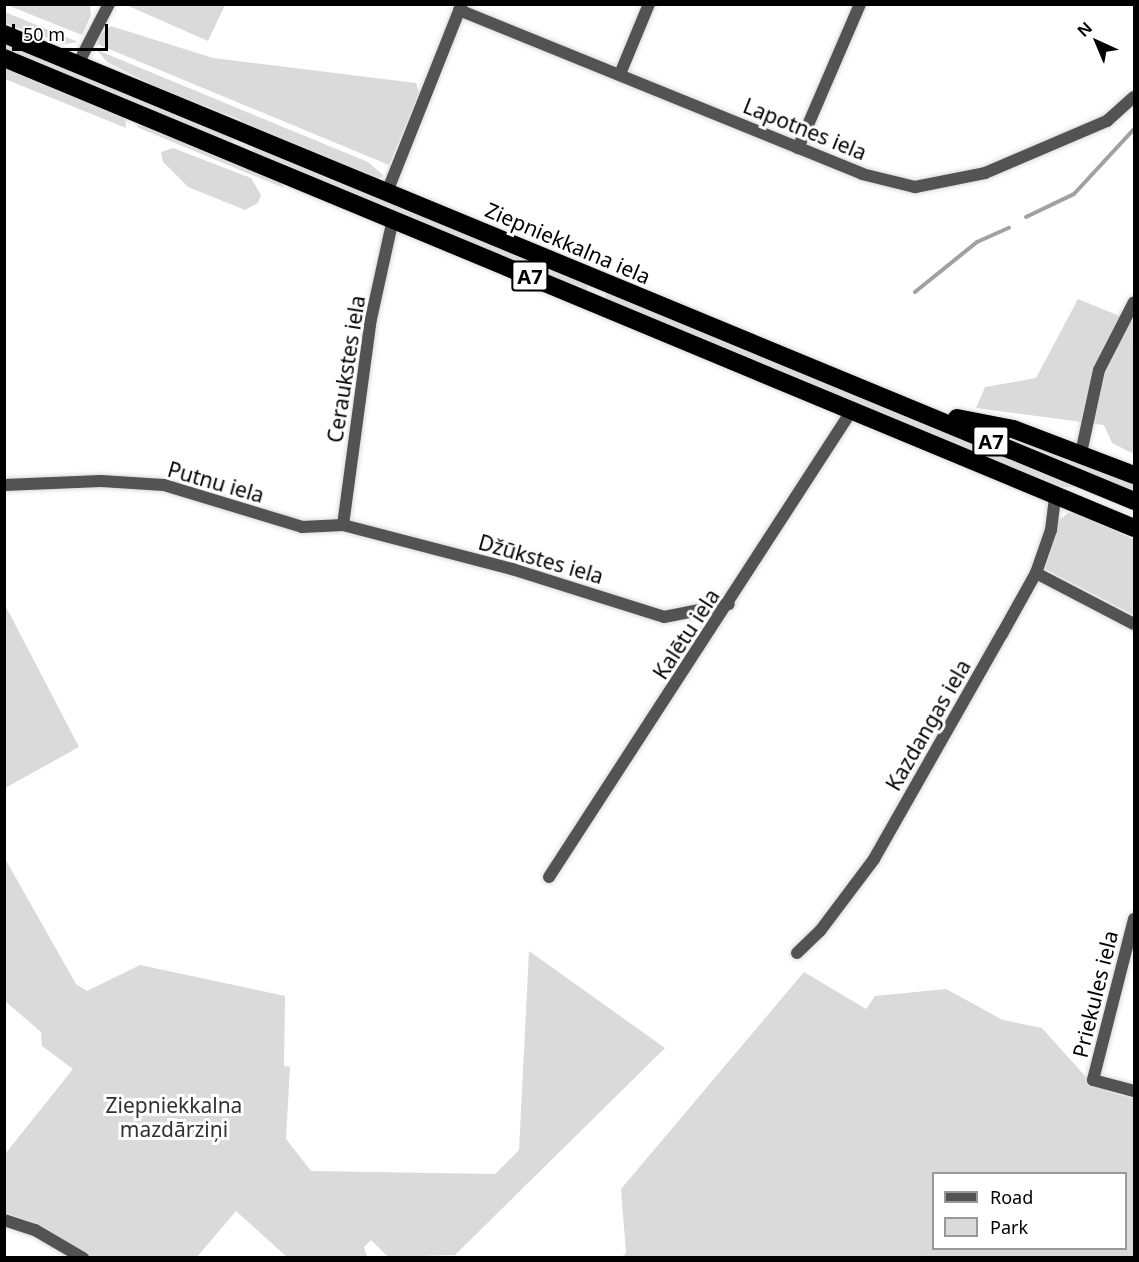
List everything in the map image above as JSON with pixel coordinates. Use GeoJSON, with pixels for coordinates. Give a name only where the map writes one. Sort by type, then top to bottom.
{"type":"FeatureCollection","features":[{"type":"Feature","properties":{"kind":"highway","name":"Ziepniekkalna iela"},"geometry":{"type":"LineString","coordinates":[[4,34],[1134,501]]}},
{"type":"Feature","properties":{"kind":"highway","name":"Ziepniekkalna iela"},"geometry":{"type":"LineString","coordinates":[[4,58],[1134,528]]}},
{"type":"Feature","properties":{"kind":"highway"},"geometry":{"type":"LineString","coordinates":[[232,153],[244,146],[244,133]]}},
{"type":"Feature","properties":{"kind":"highway"},"geometry":{"type":"LineString","coordinates":[[913,409],[1013,429],[1134,475]]}},
{"type":"Feature","properties":{"kind":"highway","name":"Ziepniekkalna iela"},"geometry":{"type":"LineString","coordinates":[[1055,495],[1115,493]]}},
{"type":"Feature","properties":{"kind":"street"},"geometry":{"type":"LineString","coordinates":[[78,64],[109,4]]}},
{"type":"Feature","properties":{"kind":"street"},"geometry":{"type":"LineString","coordinates":[[620,74],[649,4]]}},
{"type":"Feature","properties":{"kind":"street"},"geometry":{"type":"LineString","coordinates":[[798,148],[860,4]]}},
{"type":"Feature","properties":{"kind":"street"},"geometry":{"type":"LineString","coordinates":[[387,192],[460,8]]}},
{"type":"Feature","properties":{"kind":"street","name":"Lapotnes iela"},"geometry":{"type":"LineString","coordinates":[[460,8],[798,148],[894,184],[915,187],[985,173],[1107,121],[1134,97]]}},
{"type":"Feature","properties":{"kind":"street","name":"Ceraukstes iela"},"geometry":{"type":"LineString","coordinates":[[343,525],[370,319],[393,219]]}},
{"type":"Feature","properties":{"kind":"street"},"geometry":{"type":"LineString","coordinates":[[1081,453],[1099,370],[1134,302]]}},
{"type":"Feature","properties":{"kind":"street","name":"Kalētu iela"},"geometry":{"type":"LineString","coordinates":[[549,877],[729,604],[852,410]]}},
{"type":"Feature","properties":{"kind":"street","name":"Putnu iela"},"geometry":{"type":"LineString","coordinates":[[4,485],[101,481],[165,485],[302,527],[343,525]]}},
{"type":"Feature","properties":{"kind":"street","name":"Kazdangas iela"},"geometry":{"type":"LineString","coordinates":[[796,954],[820,931],[874,859],[1036,573],[1051,530],[1055,495]]}},
{"type":"Feature","properties":{"kind":"street","name":"Džūkstes iela"},"geometry":{"type":"LineString","coordinates":[[343,525],[512,569],[664,617],[729,604]]}},
{"type":"Feature","properties":{"kind":"street"},"geometry":{"type":"LineString","coordinates":[[1036,573],[1134,624]]}},
{"type":"Feature","properties":{"kind":"street","name":"Priekules iela"},"geometry":{"type":"LineString","coordinates":[[1134,919],[1093,1080],[1134,1091]]}},
{"type":"Feature","properties":{"kind":"street"},"geometry":{"type":"LineString","coordinates":[[4,1220],[35,1230],[83,1257]]}},
{"type":"Feature","properties":{"kind":"green space"},"geometry":{"type":"Polygon","coordinates":[[[126,4],[225,5],[208,41],[126,4]]]}},
{"type":"Feature","properties":{"kind":"green space"},"geometry":{"type":"Polygon","coordinates":[[[7,5],[90,5],[91,15],[82,35],[7,5]]]}},
{"type":"Feature","properties":{"kind":"green space"},"geometry":{"type":"Polygon","coordinates":[[[4,12],[78,42],[65,44],[5,23],[4,12]]]}},
{"type":"Feature","properties":{"kind":"green space"},"geometry":{"type":"Polygon","coordinates":[[[111,26],[213,58],[416,83],[419,93],[389,165],[97,44],[100,35],[111,26]]]}},
{"type":"Feature","properties":{"kind":"green space"},"geometry":{"type":"Polygon","coordinates":[[[4,42],[233,136],[235,140],[230,143],[5,50],[4,42]]]}},
{"type":"Feature","properties":{"kind":"green space"},"geometry":{"type":"Polygon","coordinates":[[[97,50],[368,162],[384,176],[376,179],[247,126],[239,119],[162,90],[107,62],[97,50]]]}},
{"type":"Feature","properties":{"kind":"green space"},"geometry":{"type":"Polygon","coordinates":[[[4,66],[125,114],[126,128],[5,79],[4,66]]]}},
{"type":"Feature","properties":{"kind":"green space"},"geometry":{"type":"Polygon","coordinates":[[[141,123],[280,181],[284,188],[137,127],[141,123]]]}},
{"type":"Feature","properties":{"kind":"green space"},"geometry":{"type":"Polygon","coordinates":[[[255,147],[602,289],[601,291],[588,286],[585,292],[257,156],[253,151],[255,147]]]}},
{"type":"Feature","properties":{"kind":"green space"},"geometry":{"type":"Polygon","coordinates":[[[173,148],[251,178],[261,195],[258,203],[245,210],[188,187],[163,162],[161,152],[173,148]]]}},
{"type":"Feature","properties":{"kind":"green space"},"geometry":{"type":"Polygon","coordinates":[[[608,291],[1078,487],[1059,487],[591,294],[605,298],[608,291]]]}},
{"type":"Feature","properties":{"kind":"green space"},"geometry":{"type":"Polygon","coordinates":[[[1078,299],[1134,322],[1134,454],[1112,443],[1104,425],[976,408],[985,387],[1036,378],[1078,299]]]}},
{"type":"Feature","properties":{"kind":"green space"},"geometry":{"type":"Polygon","coordinates":[[[995,431],[1134,481],[1134,493],[993,435],[995,431]]]}},
{"type":"Feature","properties":{"kind":"green space"},"geometry":{"type":"Polygon","coordinates":[[[1068,513],[1078,513],[1134,540],[1134,615],[1045,569],[1058,521],[1068,513]]]}},
{"type":"Feature","properties":{"kind":"green space"},"geometry":{"type":"Polygon","coordinates":[[[4,603],[79,747],[5,788],[4,788],[4,603]]]}},
{"type":"Feature","properties":{"kind":"green space","name":"Ziepniekkalna mazdārziņi"},"geometry":{"type":"Polygon","coordinates":[[[4,857],[76,984],[87,991],[140,965],[285,996],[284,1066],[290,1067],[286,1139],[311,1171],[495,1174],[519,1150],[529,951],[665,1048],[455,1255],[388,1257],[371,1240],[364,1247],[367,1257],[287,1257],[236,1211],[197,1257],[92,1257],[29,1221],[5,1213],[5,1154],[73,1069],[42,1046],[41,1032],[5,1001],[4,857]]]}},
{"type":"Feature","properties":{"kind":"green space"},"geometry":{"type":"Polygon","coordinates":[[[804,972],[866,1009],[875,996],[946,989],[1003,1020],[1042,1028],[1085,1076],[1107,1091],[1134,1099],[1134,1257],[622,1257],[626,1253],[621,1189],[804,972]]]}},
{"type":"Feature","properties":{"kind":"waterway"},"geometry":{"type":"LineString","coordinates":[[1026,217],[1074,194],[1134,129]]}},
{"type":"Feature","properties":{"kind":"waterway"},"geometry":{"type":"LineString","coordinates":[[915,292],[977,242],[1009,228]]}}]}
